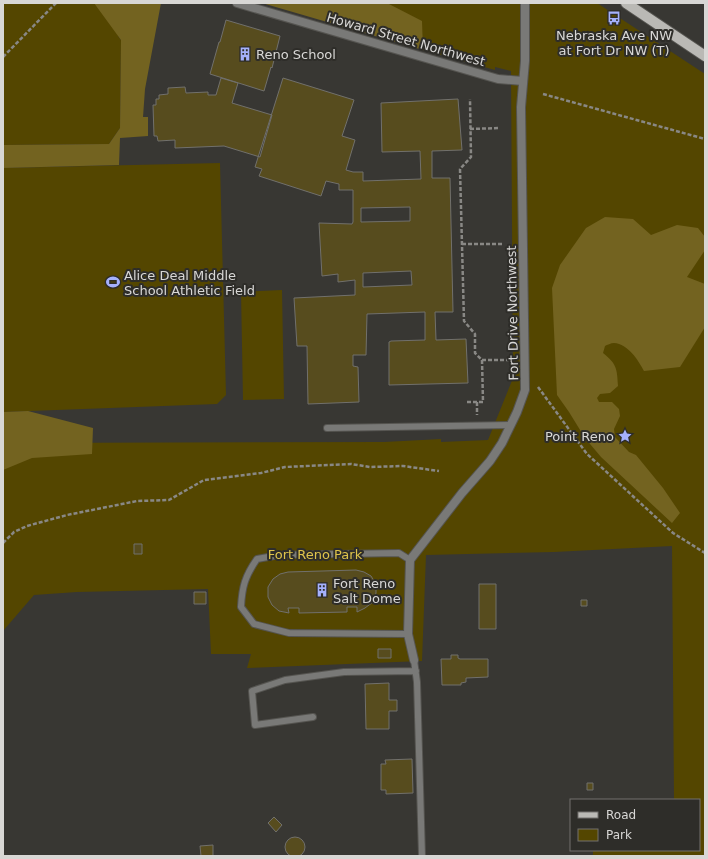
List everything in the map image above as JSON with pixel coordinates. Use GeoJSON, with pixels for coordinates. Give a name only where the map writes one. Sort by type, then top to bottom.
{"type":"FeatureCollection","features":[{"type":"Feature","properties":{"kind":"main road"},"geometry":{"type":"LineString","coordinates":[[626,3],[705,56]]}},
{"type":"Feature","properties":{"kind":"street","name":"Howard Street Northwest"},"geometry":{"type":"LineString","coordinates":[[237,3],[498,79],[523,81]]}},
{"type":"Feature","properties":{"kind":"street","name":"Fort Drive Northwest"},"geometry":{"type":"LineString","coordinates":[[410,560],[462,492],[490,461],[502,443],[511,425],[525,390],[526,374],[521,107],[525,61],[525,3]]}},
{"type":"Feature","properties":{"kind":"street"},"geometry":{"type":"LineString","coordinates":[[410,560],[408,634],[414,660]]}},
{"type":"Feature","properties":{"kind":"lane"},"geometry":{"type":"LineString","coordinates":[[327,428],[511,425]]}},
{"type":"Feature","properties":{"kind":"lane"},"geometry":{"type":"LineString","coordinates":[[408,634],[289,633],[267,629],[254,624],[241,607],[242,588],[248,571],[257,560],[279,555],[400,553],[410,560]]}},
{"type":"Feature","properties":{"kind":"lane"},"geometry":{"type":"LineString","coordinates":[[414,660],[417,682],[422,856]]}},
{"type":"Feature","properties":{"kind":"lane"},"geometry":{"type":"LineString","coordinates":[[313,717],[256,725],[252,691],[285,680],[344,672],[416,671]]}},
{"type":"Feature","properties":{"kind":"path"},"geometry":{"type":"LineString","coordinates":[[3,57],[56,3]]}},
{"type":"Feature","properties":{"kind":"path"},"geometry":{"type":"LineString","coordinates":[[543,94],[705,139]]}},
{"type":"Feature","properties":{"kind":"path"},"geometry":{"type":"LineString","coordinates":[[470,99],[471,157],[460,169],[464,321],[475,334],[475,354],[482,360],[511,360]]}},
{"type":"Feature","properties":{"kind":"path"},"geometry":{"type":"LineString","coordinates":[[470,129],[499,128]]}},
{"type":"Feature","properties":{"kind":"path"},"geometry":{"type":"LineString","coordinates":[[462,244],[502,244]]}},
{"type":"Feature","properties":{"kind":"path"},"geometry":{"type":"LineString","coordinates":[[467,402],[483,402],[482,360]]}},
{"type":"Feature","properties":{"kind":"path"},"geometry":{"type":"LineString","coordinates":[[538,387],[587,454],[673,534],[705,553]]}},
{"type":"Feature","properties":{"kind":"path"},"geometry":{"type":"LineString","coordinates":[[3,543],[14,532],[28,526],[67,515],[137,501],[169,500],[204,480],[261,473],[292,466],[351,464],[370,466],[403,466],[439,471]]}},
{"type":"Feature","properties":{"kind":"green space"},"geometry":{"type":"Polygon","coordinates":[[[3,3],[120,3],[118,36],[121,40],[120,128],[109,144],[3,145],[3,3]]]}},
{"type":"Feature","properties":{"kind":"green space","name":"Fort Reno Park"},"geometry":{"type":"Polygon","coordinates":[[[269,3],[597,3],[705,74],[705,856],[593,856],[593,851],[700,851],[700,799],[674,799],[672,546],[554,552],[426,555],[422,661],[247,668],[251,654],[211,654],[208,589],[77,592],[34,595],[3,631],[3,443],[384,442],[441,439],[441,442],[488,440],[513,378],[511,71],[495,67],[495,70],[423,50],[423,46],[269,3]]]}},
{"type":"Feature","properties":{"kind":"green space","name":"Alice Deal Middle School Athletic Field"},"geometry":{"type":"Polygon","coordinates":[[[220,163],[226,395],[217,404],[3,412],[3,168],[220,163]]]}},
{"type":"Feature","properties":{"kind":"green space"},"geometry":{"type":"Polygon","coordinates":[[[282,290],[284,399],[243,400],[241,292],[282,290]]]}},
{"type":"Feature","properties":{"kind":"shaded area"},"geometry":{"type":"Polygon","coordinates":[[[94,3],[161,3],[145,89],[143,117],[148,117],[148,136],[120,138],[119,165],[3,168],[3,145],[109,144],[120,128],[121,40],[94,3]]]}},
{"type":"Feature","properties":{"kind":"shaded area"},"geometry":{"type":"Polygon","coordinates":[[[262,3],[387,3],[422,21],[423,50],[262,3]]]}},
{"type":"Feature","properties":{"kind":"shaded area"},"geometry":{"type":"Polygon","coordinates":[[[605,217],[633,219],[651,235],[677,225],[698,228],[705,237],[705,250],[687,277],[705,284],[705,327],[680,367],[644,371],[628,349],[619,344],[609,344],[605,346],[603,353],[614,364],[618,386],[610,393],[600,394],[597,398],[599,402],[612,402],[619,409],[620,416],[614,429],[615,437],[629,452],[636,455],[663,488],[680,513],[672,523],[601,457],[585,438],[557,395],[552,288],[560,265],[586,228],[605,217]]]}},
{"type":"Feature","properties":{"kind":"shaded area"},"geometry":{"type":"Polygon","coordinates":[[[28,411],[93,428],[92,454],[32,458],[3,470],[3,412],[28,411]]]}},
{"type":"Feature","properties":{"kind":"building","name":"Reno School"},"geometry":{"type":"Polygon","coordinates":[[[226,20],[280,36],[272,68],[271,67],[264,91],[210,74],[226,20]]]}},
{"type":"Feature","properties":{"kind":"building"},"geometry":{"type":"Polygon","coordinates":[[[221,78],[238,83],[232,103],[272,115],[260,157],[224,146],[175,148],[175,140],[158,141],[157,136],[154,136],[153,105],[156,105],[156,99],[159,99],[159,95],[168,94],[168,88],[185,87],[186,93],[208,92],[208,95],[216,95],[221,78]]]}},
{"type":"Feature","properties":{"kind":"building"},"geometry":{"type":"Polygon","coordinates":[[[283,78],[354,100],[342,136],[355,140],[346,170],[363,172],[363,181],[421,179],[420,151],[382,152],[381,103],[458,99],[462,150],[432,151],[432,178],[450,178],[453,312],[435,312],[436,340],[466,339],[468,383],[389,385],[389,342],[425,340],[425,312],[367,314],[366,355],[353,355],[353,366],[358,367],[359,402],[308,404],[307,346],[297,346],[294,298],[355,295],[355,280],[338,282],[338,274],[322,276],[319,223],[352,224],[353,190],[339,190],[339,184],[326,181],[321,196],[259,176],[262,169],[255,167],[283,78]],[[410,207],[361,208],[361,222],[410,221],[410,207]],[[411,271],[363,273],[363,287],[412,285],[411,271]]]}},
{"type":"Feature","properties":{"kind":"building"},"geometry":{"type":"Polygon","coordinates":[[[134,544],[142,544],[142,554],[134,554],[134,544]]]}},
{"type":"Feature","properties":{"kind":"building","name":"Fort Reno Salt Dome"},"geometry":{"type":"Polygon","coordinates":[[[356,570],[371,576],[376,584],[376,593],[373,602],[357,612],[357,607],[347,607],[347,612],[299,613],[299,608],[288,608],[289,613],[279,611],[272,605],[268,597],[268,587],[273,579],[280,574],[288,572],[356,570]]]}},
{"type":"Feature","properties":{"kind":"building"},"geometry":{"type":"Polygon","coordinates":[[[479,584],[496,584],[496,629],[479,629],[479,584]]]}},
{"type":"Feature","properties":{"kind":"building"},"geometry":{"type":"Polygon","coordinates":[[[194,592],[206,592],[206,604],[194,604],[194,592]]]}},
{"type":"Feature","properties":{"kind":"building"},"geometry":{"type":"Polygon","coordinates":[[[581,600],[587,600],[587,606],[581,606],[581,600]]]}},
{"type":"Feature","properties":{"kind":"building"},"geometry":{"type":"Polygon","coordinates":[[[378,649],[391,649],[391,658],[378,658],[378,649]]]}},
{"type":"Feature","properties":{"kind":"building"},"geometry":{"type":"Polygon","coordinates":[[[451,655],[458,655],[458,658],[460,659],[488,659],[488,677],[466,678],[466,682],[461,683],[461,685],[442,685],[441,659],[451,659],[451,655]]]}},
{"type":"Feature","properties":{"kind":"building"},"geometry":{"type":"Polygon","coordinates":[[[389,683],[389,700],[397,700],[397,711],[389,711],[389,729],[366,729],[365,684],[389,683]]]}},
{"type":"Feature","properties":{"kind":"building"},"geometry":{"type":"Polygon","coordinates":[[[412,759],[413,793],[386,794],[386,790],[381,790],[381,764],[386,764],[385,760],[412,759]]]}},
{"type":"Feature","properties":{"kind":"building"},"geometry":{"type":"Polygon","coordinates":[[[587,783],[593,783],[593,790],[587,790],[587,783]]]}},
{"type":"Feature","properties":{"kind":"building"},"geometry":{"type":"Polygon","coordinates":[[[274,817],[282,825],[276,832],[268,823],[274,817]]]}},
{"type":"Feature","properties":{"kind":"building"},"geometry":{"type":"Polygon","coordinates":[[[295,837],[302,840],[305,847],[302,854],[295,857],[288,854],[285,847],[288,840],[295,837]]]}},
{"type":"Feature","properties":{"kind":"building"},"geometry":{"type":"Polygon","coordinates":[[[213,845],[213,856],[201,856],[200,846],[213,845]]]}},
{"type":"Feature","properties":{"kind":"place","name":"Nebraska Ave NW at Fort Dr NW (T)"},"geometry":{"type":"Point","coordinates":[614,18]}},
{"type":"Feature","properties":{"kind":"place","name":"Reno School"},"geometry":{"type":"Point","coordinates":[245,54]}},
{"type":"Feature","properties":{"kind":"place","name":"Alice Deal Middle School Athletic Field"},"geometry":{"type":"Point","coordinates":[113,282]}},
{"type":"Feature","properties":{"kind":"place","name":"Point Reno"},"geometry":{"type":"Point","coordinates":[625,436]}},
{"type":"Feature","properties":{"kind":"place","name":"Fort Reno Salt Dome"},"geometry":{"type":"Point","coordinates":[322,590]}}]}
